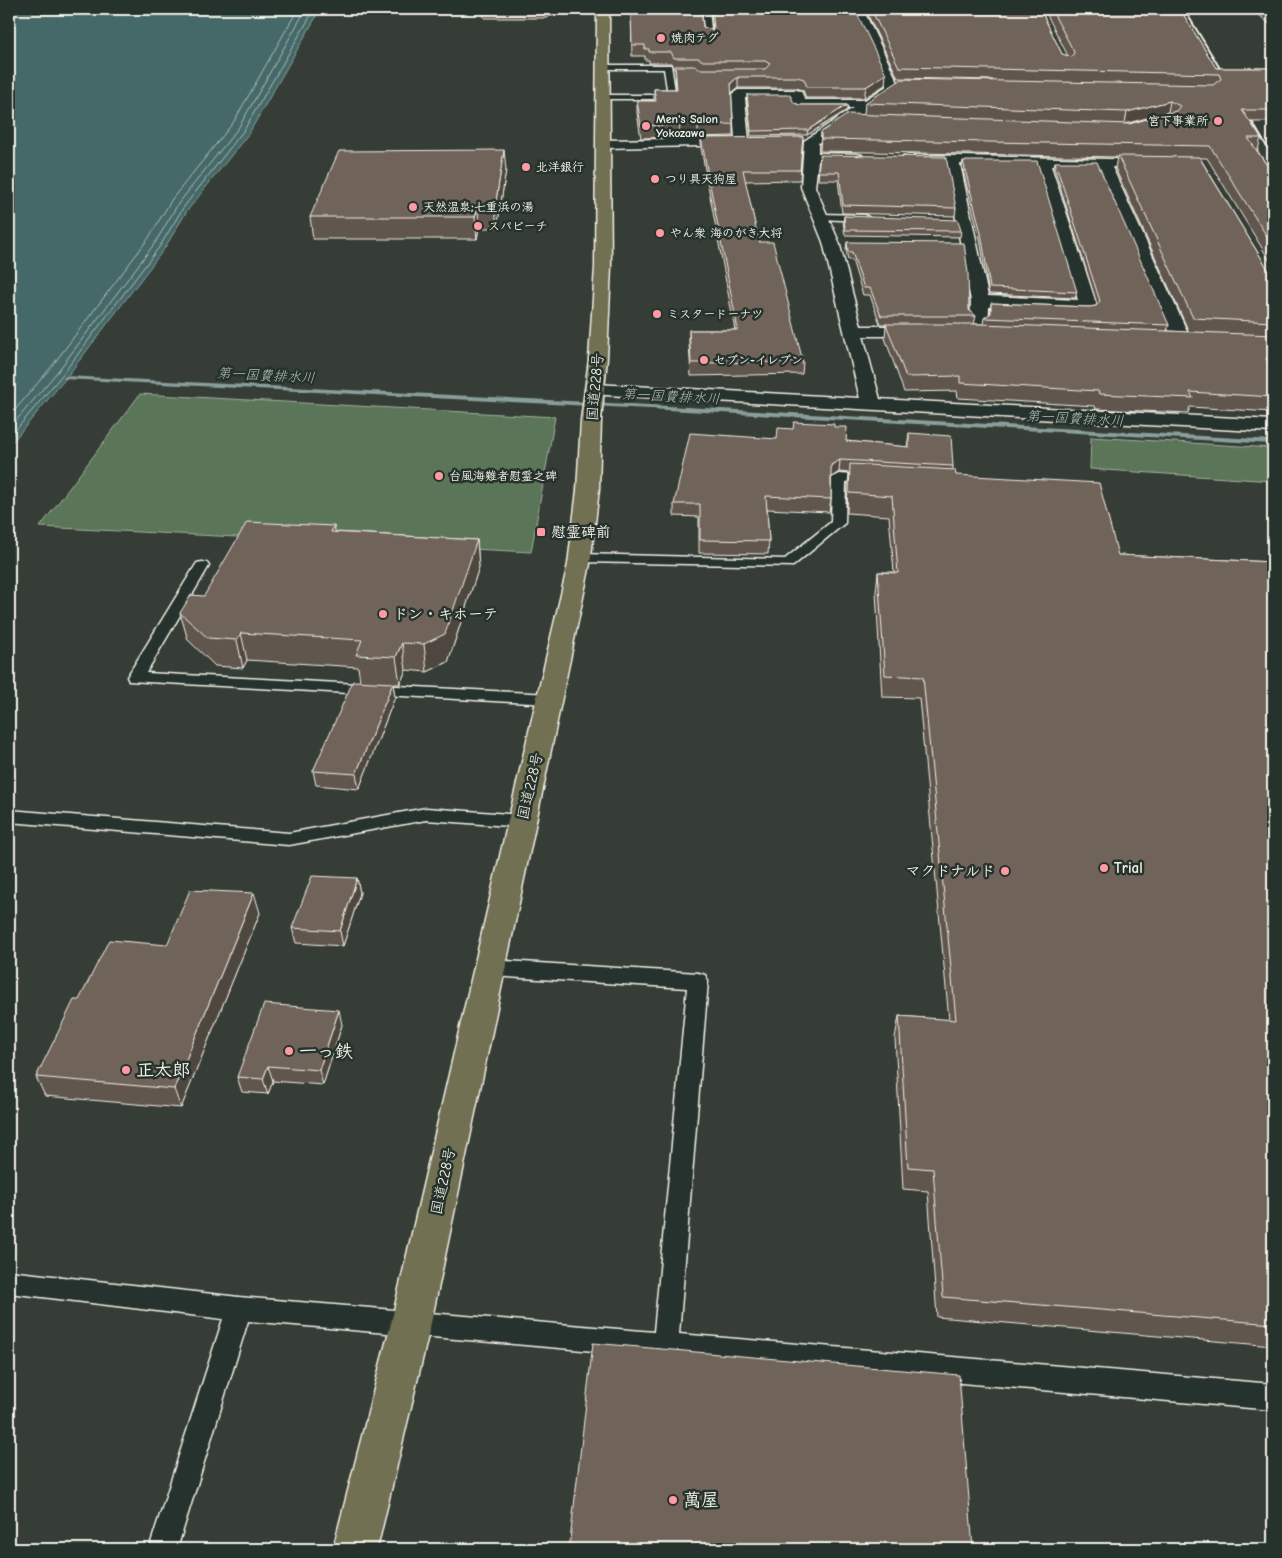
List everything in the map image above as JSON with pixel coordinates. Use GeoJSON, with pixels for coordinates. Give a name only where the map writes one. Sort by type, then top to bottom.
{"type":"FeatureCollection","features":[{"type":"Feature","properties":{"kind":"highway","name":"国道228号"},"geometry":{"type":"LineString","coordinates":[[355,1549],[412,1323],[580,558],[588,490],[603,267],[603,9]]}},
{"type":"Feature","properties":{"kind":"street"},"geometry":{"type":"LineString","coordinates":[[857,9],[897,84],[870,104],[806,141],[811,157],[808,187],[831,242],[871,403]]}},
{"type":"Feature","properties":{"kind":"street"},"geometry":{"type":"LineString","coordinates":[[604,144],[747,142],[738,94],[796,94],[800,104],[870,104]]}},
{"type":"Feature","properties":{"kind":"street"},"geometry":{"type":"LineString","coordinates":[[844,120],[864,121]]}},
{"type":"Feature","properties":{"kind":"street"},"geometry":{"type":"LineString","coordinates":[[811,157],[868,158]]}},
{"type":"Feature","properties":{"kind":"street"},"geometry":{"type":"LineString","coordinates":[[896,159],[1162,163]]}},
{"type":"Feature","properties":{"kind":"street"},"geometry":{"type":"LineString","coordinates":[[952,160],[960,220],[970,244],[980,301],[979,331]]}},
{"type":"Feature","properties":{"kind":"street"},"geometry":{"type":"LineString","coordinates":[[980,301],[1088,306],[1043,162]]}},
{"type":"Feature","properties":{"kind":"street"},"geometry":{"type":"LineString","coordinates":[[1103,162],[1182,340]]}},
{"type":"Feature","properties":{"kind":"street"},"geometry":{"type":"LineString","coordinates":[[831,242],[851,242]]}},
{"type":"Feature","properties":{"kind":"street"},"geometry":{"type":"LineString","coordinates":[[950,244],[970,244]]}},
{"type":"Feature","properties":{"kind":"street"},"geometry":{"type":"LineString","coordinates":[[853,331],[940,331]]}},
{"type":"Feature","properties":{"kind":"street"},"geometry":{"type":"LineString","coordinates":[[959,331],[998,332]]}},
{"type":"Feature","properties":{"kind":"street"},"geometry":{"type":"LineString","coordinates":[[1162,339],[1200,341]]}},
{"type":"Feature","properties":{"kind":"street"},"geometry":{"type":"LineString","coordinates":[[594,402],[871,403],[1273,426]]}},
{"type":"Feature","properties":{"kind":"lane"},"geometry":{"type":"LineString","coordinates":[[705,9],[710,38]]}},
{"type":"Feature","properties":{"kind":"lane"},"geometry":{"type":"LineString","coordinates":[[602,67],[668,67],[672,97],[602,97]]}},
{"type":"Feature","properties":{"kind":"lane"},"geometry":{"type":"LineString","coordinates":[[669,73],[679,73]]}},
{"type":"Feature","properties":{"kind":"lane"},"geometry":{"type":"LineString","coordinates":[[821,217],[879,218]]}},
{"type":"Feature","properties":{"kind":"lane"},"geometry":{"type":"LineString","coordinates":[[580,558],[788,563],[838,523],[840,478],[888,481]]}},
{"type":"Feature","properties":{"kind":"lane"},"geometry":{"type":"LineString","coordinates":[[202,566],[135,677],[550,699]]}},
{"type":"Feature","properties":{"kind":"lane"},"geometry":{"type":"LineString","coordinates":[[9,816],[289,839],[426,814],[522,821]]}},
{"type":"Feature","properties":{"kind":"lane"},"geometry":{"type":"LineString","coordinates":[[490,968],[698,981],[665,1345]]}},
{"type":"Feature","properties":{"kind":"lane"},"geometry":{"type":"LineString","coordinates":[[9,1282],[239,1310],[412,1323],[1273,1397]]}},
{"type":"Feature","properties":{"kind":"lane"},"geometry":{"type":"LineString","coordinates":[[163,1549],[239,1310]]}},
{"type":"Feature","properties":{"kind":"green space"},"geometry":{"type":"Polygon","coordinates":[[[140,394],[555,417],[531,552],[40,527],[140,394]]]}},
{"type":"Feature","properties":{"kind":"green space"},"geometry":{"type":"Polygon","coordinates":[[[1091,437],[1273,448],[1273,481],[1090,469],[1091,437]]]}},
{"type":"Feature","properties":{"kind":"water"},"geometry":{"type":"Polygon","coordinates":[[[9,9],[317,9],[316,17],[249,133],[187,211],[164,249],[66,378],[9,446],[9,9]]]}},
{"type":"Feature","properties":{"kind":"building"},"geometry":{"type":"Polygon","coordinates":[[[631,9],[701,9],[703,27],[712,30],[714,28],[712,9],[855,9],[886,74],[866,87],[807,87],[804,79],[797,77],[738,77],[731,83],[733,124],[699,125],[698,122],[680,125],[641,126],[637,101],[656,101],[654,89],[677,89],[675,66],[695,66],[699,69],[765,69],[770,64],[765,61],[703,61],[698,58],[674,58],[671,52],[649,52],[649,49],[645,49],[645,45],[632,45],[631,9]]]}},
{"type":"Feature","properties":{"kind":"building"},"geometry":{"type":"Polygon","coordinates":[[[871,9],[1040,9],[1062,54],[1072,57],[1074,52],[1051,9],[1180,9],[1216,68],[1273,68],[1273,110],[1242,110],[1261,138],[1248,138],[1273,174],[1273,246],[1210,146],[821,139],[821,132],[848,114],[1129,124],[1176,111],[1180,106],[1170,101],[1127,112],[865,103],[902,79],[1213,85],[1221,79],[1219,74],[899,67],[871,9]]]}},
{"type":"Feature","properties":{"kind":"building"},"geometry":{"type":"Polygon","coordinates":[[[747,95],[790,95],[794,103],[800,105],[847,105],[808,130],[751,131],[747,95]]]}},
{"type":"Feature","properties":{"kind":"building"},"geometry":{"type":"Polygon","coordinates":[[[803,137],[800,170],[743,170],[759,242],[773,242],[803,362],[691,363],[689,330],[738,330],[701,138],[803,137]]]}},
{"type":"Feature","properties":{"kind":"building"},"geometry":{"type":"Polygon","coordinates":[[[504,150],[495,207],[478,207],[475,217],[310,217],[339,151],[504,150]]]}},
{"type":"Feature","properties":{"kind":"building"},"geometry":{"type":"Polygon","coordinates":[[[820,155],[946,157],[956,208],[843,205],[839,172],[818,172],[820,155]]]}},
{"type":"Feature","properties":{"kind":"building"},"geometry":{"type":"Polygon","coordinates":[[[1118,156],[1199,157],[1271,274],[1273,274],[1273,322],[1193,318],[1118,156]]]}},
{"type":"Feature","properties":{"kind":"building"},"geometry":{"type":"Polygon","coordinates":[[[963,161],[1037,161],[1077,292],[990,288],[981,233],[963,161]]]}},
{"type":"Feature","properties":{"kind":"building"},"geometry":{"type":"Polygon","coordinates":[[[1055,162],[1097,162],[1169,325],[984,318],[991,313],[991,303],[1089,307],[1096,306],[1100,301],[1055,162]]]}},
{"type":"Feature","properties":{"kind":"building"},"geometry":{"type":"Polygon","coordinates":[[[844,216],[958,220],[961,231],[845,230],[844,216]]]}},
{"type":"Feature","properties":{"kind":"building"},"geometry":{"type":"Polygon","coordinates":[[[847,242],[964,243],[968,273],[969,310],[976,316],[881,316],[870,288],[864,288],[852,252],[848,252],[847,242]]]}},
{"type":"Feature","properties":{"kind":"building"},"geometry":{"type":"Polygon","coordinates":[[[886,324],[981,324],[1273,335],[1273,359],[1266,358],[1273,374],[1273,397],[1190,392],[1193,398],[1099,394],[1098,391],[960,383],[960,376],[906,377],[886,324]]]}},
{"type":"Feature","properties":{"kind":"building"},"geometry":{"type":"Polygon","coordinates":[[[794,422],[834,424],[834,427],[847,427],[846,441],[909,447],[909,433],[951,436],[953,466],[840,460],[831,465],[831,499],[766,496],[769,541],[700,540],[700,504],[674,504],[690,433],[777,439],[778,428],[793,429],[794,422]]]}},
{"type":"Feature","properties":{"kind":"building","name":"Trial"},"geometry":{"type":"Polygon","coordinates":[[[850,464],[955,470],[956,475],[1099,483],[1118,555],[1273,562],[1273,1324],[943,1297],[933,1169],[908,1167],[899,1016],[956,1020],[923,677],[885,675],[878,572],[898,573],[892,496],[849,493],[850,464]]]}},
{"type":"Feature","properties":{"kind":"building"},"geometry":{"type":"Polygon","coordinates":[[[247,522],[334,526],[331,532],[477,540],[445,634],[424,644],[402,643],[396,657],[356,655],[362,640],[241,633],[237,640],[208,638],[180,613],[191,595],[204,596],[247,522]]]}},
{"type":"Feature","properties":{"kind":"building"},"geometry":{"type":"Polygon","coordinates":[[[353,681],[393,683],[356,774],[313,771],[353,681]]]}},
{"type":"Feature","properties":{"kind":"building"},"geometry":{"type":"Polygon","coordinates":[[[312,876],[357,878],[340,931],[292,928],[312,876]]]}},
{"type":"Feature","properties":{"kind":"building"},"geometry":{"type":"Polygon","coordinates":[[[190,890],[254,893],[174,1089],[36,1077],[74,1000],[79,1000],[109,940],[167,945],[190,890]]]}},
{"type":"Feature","properties":{"kind":"building"},"geometry":{"type":"Polygon","coordinates":[[[264,1004],[339,1010],[319,1070],[268,1066],[263,1079],[237,1077],[264,1004]]]}},
{"type":"Feature","properties":{"kind":"building"},"geometry":{"type":"Polygon","coordinates":[[[593,1343],[959,1375],[973,1549],[569,1549],[593,1343]]]}},
{"type":"Feature","properties":{"kind":"waterway","name":"第一国費排水川"},"geometry":{"type":"LineString","coordinates":[[66,378],[650,407],[1273,442]]}},
{"type":"Feature","properties":{"kind":"railway"},"geometry":{"type":"LineString","coordinates":[[1184,9],[1227,80]]}},
{"type":"Feature","properties":{"kind":"railway"},"geometry":{"type":"LineString","coordinates":[[1245,110],[1273,157]]}},
{"type":"Feature","properties":{"kind":"place","name":"焼肉テグ"},"geometry":{"type":"Point","coordinates":[661,38]}},
{"type":"Feature","properties":{"kind":"place","name":"宮下事業所"},"geometry":{"type":"Point","coordinates":[1218,121]}},
{"type":"Feature","properties":{"kind":"place","name":"Men's Salon Yokozawa"},"geometry":{"type":"Point","coordinates":[646,126]}},
{"type":"Feature","properties":{"kind":"place","name":"北洋銀行"},"geometry":{"type":"Point","coordinates":[526,167]}},
{"type":"Feature","properties":{"kind":"place","name":"つり具天狗屋"},"geometry":{"type":"Point","coordinates":[655,179]}},
{"type":"Feature","properties":{"kind":"place","name":"天然温泉;七重浜の湯"},"geometry":{"type":"Point","coordinates":[413,207]}},
{"type":"Feature","properties":{"kind":"place","name":"スパビーチ"},"geometry":{"type":"Point","coordinates":[478,226]}},
{"type":"Feature","properties":{"kind":"place","name":"やん衆 海のがき大将"},"geometry":{"type":"Point","coordinates":[660,233]}},
{"type":"Feature","properties":{"kind":"place","name":"ミスタードーナツ"},"geometry":{"type":"Point","coordinates":[657,314]}},
{"type":"Feature","properties":{"kind":"place","name":"セブン-イレブン"},"geometry":{"type":"Point","coordinates":[704,360]}},
{"type":"Feature","properties":{"kind":"place","name":"台風海難者慰霊之碑"},"geometry":{"type":"Point","coordinates":[439,476]}},
{"type":"Feature","properties":{"kind":"place","name":"慰霊碑前"},"geometry":{"type":"Point","coordinates":[541,532]}},
{"type":"Feature","properties":{"kind":"place","name":"ドン・キホーテ"},"geometry":{"type":"Point","coordinates":[383,614]}},
{"type":"Feature","properties":{"kind":"place","name":"Trial"},"geometry":{"type":"Point","coordinates":[1104,868]}},
{"type":"Feature","properties":{"kind":"place","name":"マクドナルド"},"geometry":{"type":"Point","coordinates":[1005,871]}},
{"type":"Feature","properties":{"kind":"place","name":"一っ鉄"},"geometry":{"type":"Point","coordinates":[289,1051]}},
{"type":"Feature","properties":{"kind":"place","name":"正太郎"},"geometry":{"type":"Point","coordinates":[126,1070]}},
{"type":"Feature","properties":{"kind":"place","name":"萬屋"},"geometry":{"type":"Point","coordinates":[673,1500]}}]}
